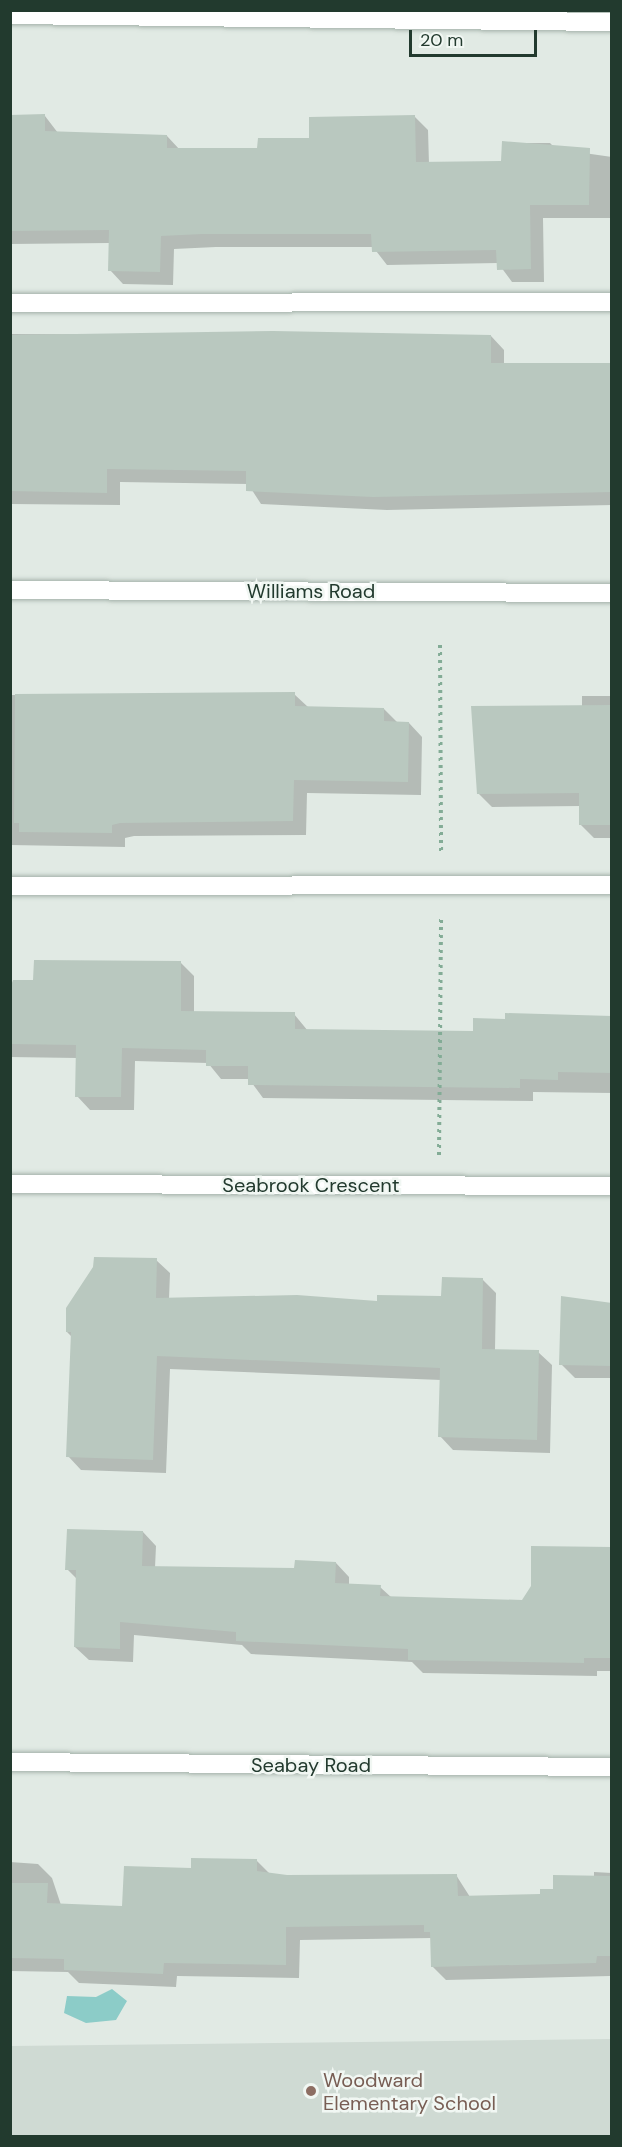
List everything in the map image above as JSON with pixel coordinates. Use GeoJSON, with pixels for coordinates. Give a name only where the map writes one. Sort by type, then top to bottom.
{"type":"FeatureCollection","features":[{"type":"Feature","properties":{"kind":"street"},"geometry":{"type":"LineString","coordinates":[[10,15],[227,13],[532,16],[612,22]]}},
{"type":"Feature","properties":{"kind":"street"},"geometry":{"type":"LineString","coordinates":[[10,303],[612,302]]}},
{"type":"Feature","properties":{"kind":"street","name":"Williams Road"},"geometry":{"type":"LineString","coordinates":[[10,590],[612,593]]}},
{"type":"Feature","properties":{"kind":"street"},"geometry":{"type":"LineString","coordinates":[[10,886],[612,885]]}},
{"type":"Feature","properties":{"kind":"street","name":"Seabrook Crescent"},"geometry":{"type":"LineString","coordinates":[[10,1184],[612,1186]]}},
{"type":"Feature","properties":{"kind":"street","name":"Seabay Road"},"geometry":{"type":"LineString","coordinates":[[10,1762],[612,1767]]}},
{"type":"Feature","properties":{"kind":"shaded area","name":"Woodward Elementary School"},"geometry":{"type":"Polygon","coordinates":[[[611,2039],[611,2136],[11,2136],[11,2046],[611,2039]]]}},
{"type":"Feature","properties":{"kind":"water"},"geometry":{"type":"Polygon","coordinates":[[[112,1989],[127,2001],[116,2020],[86,2023],[64,2013],[67,1996],[96,1997],[112,1989]]]}},
{"type":"Feature","properties":{"kind":"building"},"geometry":{"type":"Polygon","coordinates":[[[45,114],[45,131],[167,135],[167,148],[257,148],[258,138],[309,138],[309,117],[415,115],[416,162],[501,161],[502,141],[590,148],[589,205],[530,205],[531,269],[497,270],[496,250],[372,252],[371,234],[202,234],[161,236],[160,272],[108,271],[109,230],[10,231],[10,115],[45,114]]]}},
{"type":"Feature","properties":{"kind":"building"},"geometry":{"type":"Polygon","coordinates":[[[273,331],[491,335],[491,363],[612,363],[612,492],[373,497],[246,491],[246,471],[107,469],[107,493],[10,491],[10,335],[273,331]]]}},
{"type":"Feature","properties":{"kind":"building"},"geometry":{"type":"Polygon","coordinates":[[[295,692],[295,706],[384,708],[384,721],[409,722],[408,782],[294,780],[293,821],[120,823],[112,825],[112,833],[19,832],[19,823],[14,823],[15,694],[295,692]]]}},
{"type":"Feature","properties":{"kind":"building"},"geometry":{"type":"Polygon","coordinates":[[[612,705],[612,825],[579,825],[579,793],[477,794],[471,706],[612,705]]]}},
{"type":"Feature","properties":{"kind":"building"},"geometry":{"type":"Polygon","coordinates":[[[34,960],[181,961],[181,1011],[295,1012],[295,1029],[473,1031],[473,1018],[505,1019],[505,1013],[612,1016],[612,1073],[558,1072],[558,1080],[520,1079],[520,1088],[248,1085],[248,1066],[206,1066],[206,1050],[122,1048],[121,1097],[75,1097],[76,1045],[10,1044],[10,988],[13,980],[33,980],[34,960]]]}},
{"type":"Feature","properties":{"kind":"building"},"geometry":{"type":"Polygon","coordinates":[[[94,1257],[157,1258],[156,1298],[297,1295],[377,1301],[377,1295],[441,1296],[442,1277],[483,1278],[482,1349],[539,1350],[537,1440],[438,1437],[440,1368],[157,1356],[153,1460],[66,1457],[71,1332],[66,1332],[66,1308],[93,1267],[94,1257]]]}},
{"type":"Feature","properties":{"kind":"building"},"geometry":{"type":"Polygon","coordinates":[[[561,1296],[612,1303],[612,1366],[559,1365],[561,1296]]]}},
{"type":"Feature","properties":{"kind":"building"},"geometry":{"type":"Polygon","coordinates":[[[67,1529],[143,1531],[142,1566],[294,1568],[295,1560],[336,1562],[335,1583],[381,1585],[380,1596],[522,1600],[531,1586],[531,1546],[612,1547],[612,1658],[584,1658],[584,1663],[408,1660],[408,1649],[236,1641],[236,1632],[120,1622],[120,1649],[74,1647],[76,1570],[65,1570],[67,1529]]]}},
{"type":"Feature","properties":{"kind":"building"},"geometry":{"type":"Polygon","coordinates":[[[191,1858],[257,1859],[257,1871],[287,1875],[457,1874],[458,1896],[540,1894],[540,1889],[553,1889],[553,1875],[612,1876],[612,1956],[597,1956],[596,1963],[431,1967],[430,1932],[424,1932],[424,1925],[286,1927],[286,1965],[164,1963],[163,1974],[64,1970],[64,1959],[10,1958],[10,1883],[48,1883],[47,1903],[122,1906],[124,1866],[191,1868],[191,1858]]]}},
{"type":"Feature","properties":{"kind":"place","name":"Woodward Elementary School"},"geometry":{"type":"Point","coordinates":[311,2091]}}]}
